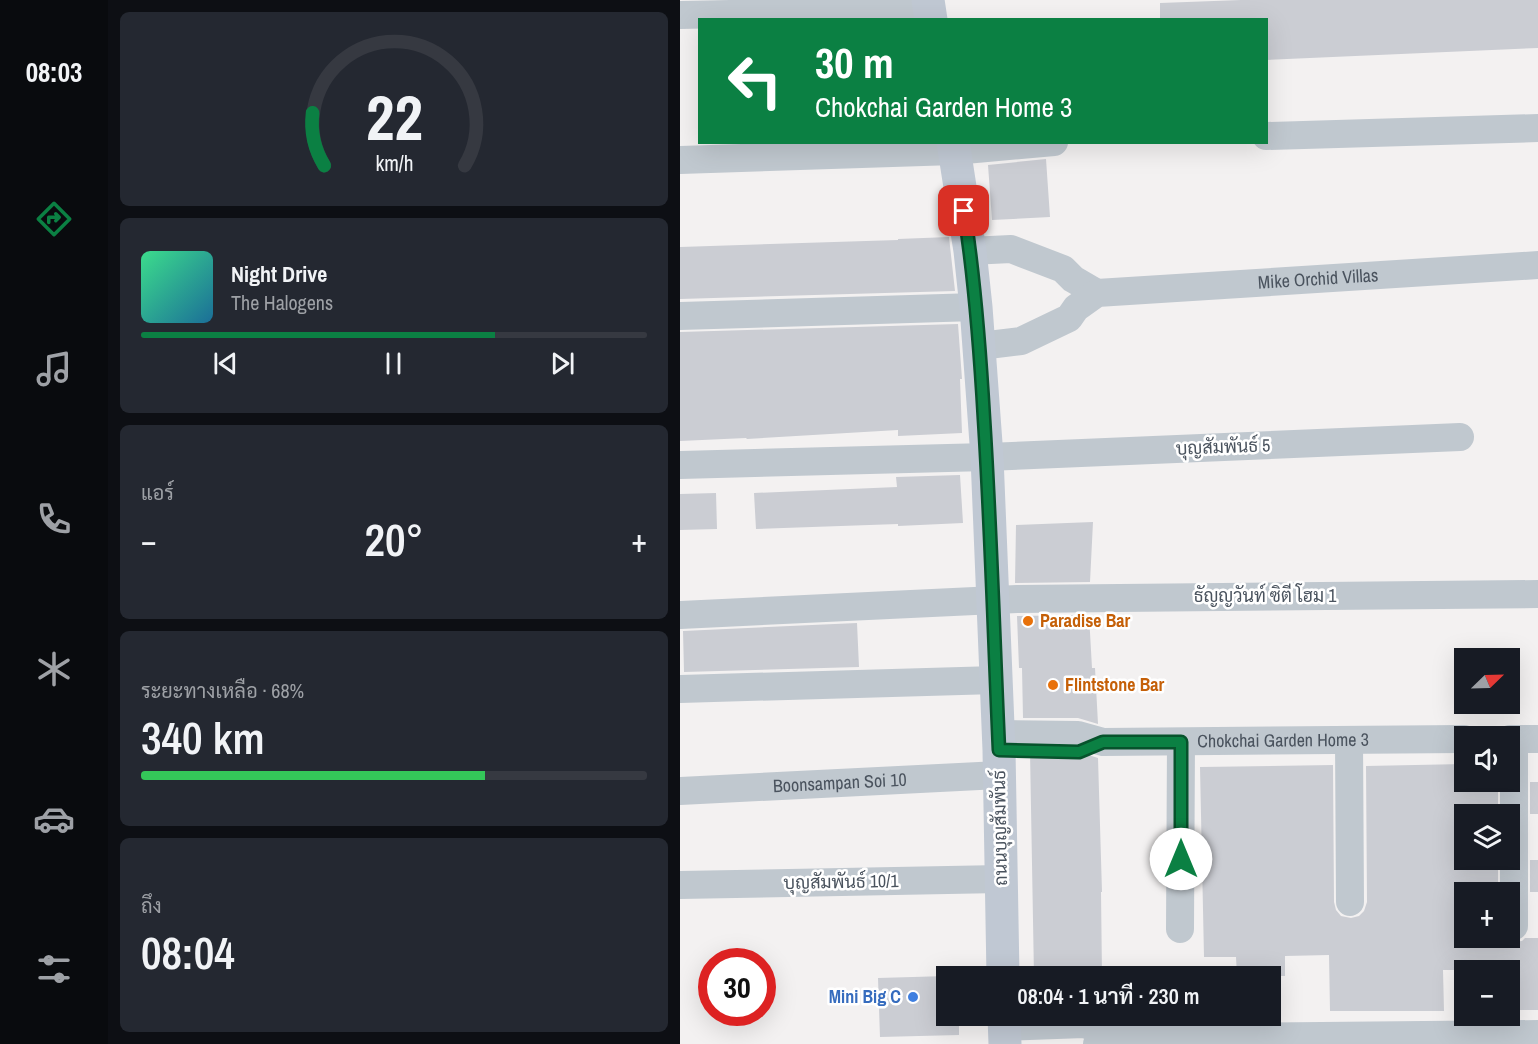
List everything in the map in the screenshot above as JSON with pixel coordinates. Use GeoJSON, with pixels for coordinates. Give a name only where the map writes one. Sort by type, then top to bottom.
{"type":"FeatureCollection","features":[{"type":"Feature","properties":{"kind":"street"},"geometry":{"type":"LineString","coordinates":[[680,15],[929,10]]}},
{"type":"Feature","properties":{"kind":"street"},"geometry":{"type":"LineString","coordinates":[[1268,136],[1538,128]]}},
{"type":"Feature","properties":{"kind":"street"},"geometry":{"type":"LineString","coordinates":[[680,160],[1014,144]]}},
{"type":"Feature","properties":{"kind":"street","name":"ถนนบุญสัมพันธ์"},"geometry":{"type":"LineString","coordinates":[[954,147],[976,307],[987,457],[999,753],[1003,966]]}},
{"type":"Feature","properties":{"kind":"street"},"geometry":{"type":"LineString","coordinates":[[970,251],[1011,249],[1063,269],[1073,279],[1097,293],[1076,308],[1069,318],[1021,341],[980,346]]}},
{"type":"Feature","properties":{"kind":"street","name":"Mike Orchid Villas"},"geometry":{"type":"LineString","coordinates":[[1097,293],[1538,265]]}},
{"type":"Feature","properties":{"kind":"street"},"geometry":{"type":"LineString","coordinates":[[680,316],[976,307]]}},
{"type":"Feature","properties":{"kind":"street","name":"บุญสัมพันธ์ 5"},"geometry":{"type":"LineString","coordinates":[[680,465],[987,457],[1460,437]]}},
{"type":"Feature","properties":{"kind":"street","name":"ธัญญวันท์ ซิตี โฮม 1"},"geometry":{"type":"LineString","coordinates":[[680,615],[992,600],[1107,597],[1538,594]]}},
{"type":"Feature","properties":{"kind":"street"},"geometry":{"type":"LineString","coordinates":[[680,689],[996,680]]}},
{"type":"Feature","properties":{"kind":"street"},"geometry":{"type":"LineString","coordinates":[[1349,740],[1350,902]]}},
{"type":"Feature","properties":{"kind":"street","name":"Chokchai Garden Home 3"},"geometry":{"type":"LineString","coordinates":[[999,753],[1079,752],[1103,742],[1454,740]]}},
{"type":"Feature","properties":{"kind":"street"},"geometry":{"type":"LineString","coordinates":[[1181,742],[1181,929]]}},
{"type":"Feature","properties":{"kind":"street","name":"Boonsampan Soi 10"},"geometry":{"type":"LineString","coordinates":[[680,791],[999,753]]}},
{"type":"Feature","properties":{"kind":"street"},"geometry":{"type":"LineString","coordinates":[[1515,882],[1518,792]]}},
{"type":"Feature","properties":{"kind":"street","name":"บุญสัมพันธ์ 10/1"},"geometry":{"type":"LineString","coordinates":[[680,885],[1001,879]]}},
{"type":"Feature","properties":{"kind":"street"},"geometry":{"type":"LineString","coordinates":[[1004,1029],[1084,1024],[1094,1027],[1104,1041],[1466,1039],[1538,1034]]}},
{"type":"Feature","properties":{"kind":"building"},"geometry":{"type":"Polygon","coordinates":[[[1241,0],[1538,0],[1538,48],[1268,60],[1268,18],[1160,18],[1160,3],[1241,0]]]}},
{"type":"Feature","properties":{"kind":"building"},"geometry":{"type":"Polygon","coordinates":[[[1046,159],[1050,217],[992,220],[988,165],[1046,159]]]}},
{"type":"Feature","properties":{"kind":"building"},"geometry":{"type":"Polygon","coordinates":[[[949,237],[955,291],[680,299],[680,247],[949,237]]]}},
{"type":"Feature","properties":{"kind":"building"},"geometry":{"type":"Polygon","coordinates":[[[958,324],[962,379],[960,379],[962,433],[898,436],[898,430],[680,441],[680,332],[958,324]]]}},
{"type":"Feature","properties":{"kind":"building"},"geometry":{"type":"Polygon","coordinates":[[[960,475],[963,523],[756,529],[754,493],[897,487],[896,477],[960,475]]]}},
{"type":"Feature","properties":{"kind":"building"},"geometry":{"type":"Polygon","coordinates":[[[716,493],[717,529],[680,530],[680,494],[716,493]]]}},
{"type":"Feature","properties":{"kind":"building"},"geometry":{"type":"Polygon","coordinates":[[[1093,522],[1090,582],[1015,583],[1016,525],[1093,522]]]}},
{"type":"Feature","properties":{"kind":"building"},"geometry":{"type":"Polygon","coordinates":[[[1089,615],[1098,724],[1078,718],[1023,718],[1022,668],[1019,668],[1017,616],[1089,615]]]}},
{"type":"Feature","properties":{"kind":"building"},"geometry":{"type":"Polygon","coordinates":[[[857,623],[859,667],[684,672],[683,631],[857,623]]]}},
{"type":"Feature","properties":{"kind":"building"},"geometry":{"type":"Polygon","coordinates":[[[1030,751],[1076,751],[1098,758],[1102,966],[1034,966],[1030,751]]]}},
{"type":"Feature","properties":{"kind":"building"},"geometry":{"type":"Polygon","coordinates":[[[1454,764],[1454,792],[1498,792],[1498,804],[1454,804],[1454,870],[1498,870],[1498,882],[1454,882],[1454,948],[1520,948],[1520,941],[1525,938],[1538,938],[1538,1010],[1520,1010],[1520,960],[1454,960],[1454,970],[1443,970],[1444,1011],[1330,1011],[1329,955],[1285,956],[1285,976],[1281,976],[1281,966],[1236,966],[1236,957],[1204,957],[1200,767],[1333,765],[1334,902],[1341,916],[1351,918],[1359,916],[1364,911],[1367,902],[1366,766],[1454,764]]]}},
{"type":"Feature","properties":{"kind":"building"},"geometry":{"type":"Polygon","coordinates":[[[1530,782],[1538,782],[1538,814],[1530,814],[1530,782]]]}},
{"type":"Feature","properties":{"kind":"building"},"geometry":{"type":"Polygon","coordinates":[[[1530,860],[1538,860],[1538,892],[1530,892],[1530,860]]]}},
{"type":"Feature","properties":{"kind":"building","name":"Mini Big C"},"geometry":{"type":"Polygon","coordinates":[[[936,976],[936,1026],[959,1026],[959,1035],[880,1037],[878,978],[936,976]]]}},
{"type":"Feature","properties":{"kind":"place","name":"Paradise Bar"},"geometry":{"type":"Point","coordinates":[1028,621]}},
{"type":"Feature","properties":{"kind":"place","name":"Flintstone Bar"},"geometry":{"type":"Point","coordinates":[1053,685]}},
{"type":"Feature","properties":{"kind":"place","name":"Mini Big C"},"geometry":{"type":"Point","coordinates":[913,997]}},
{"type":"Feature","properties":{"kind":"route"},"geometry":{"type":"LineString","coordinates":[[964,211],[976,307],[987,457],[999,750],[1079,752],[1103,742],[1181,742],[1181,859]]}}]}
